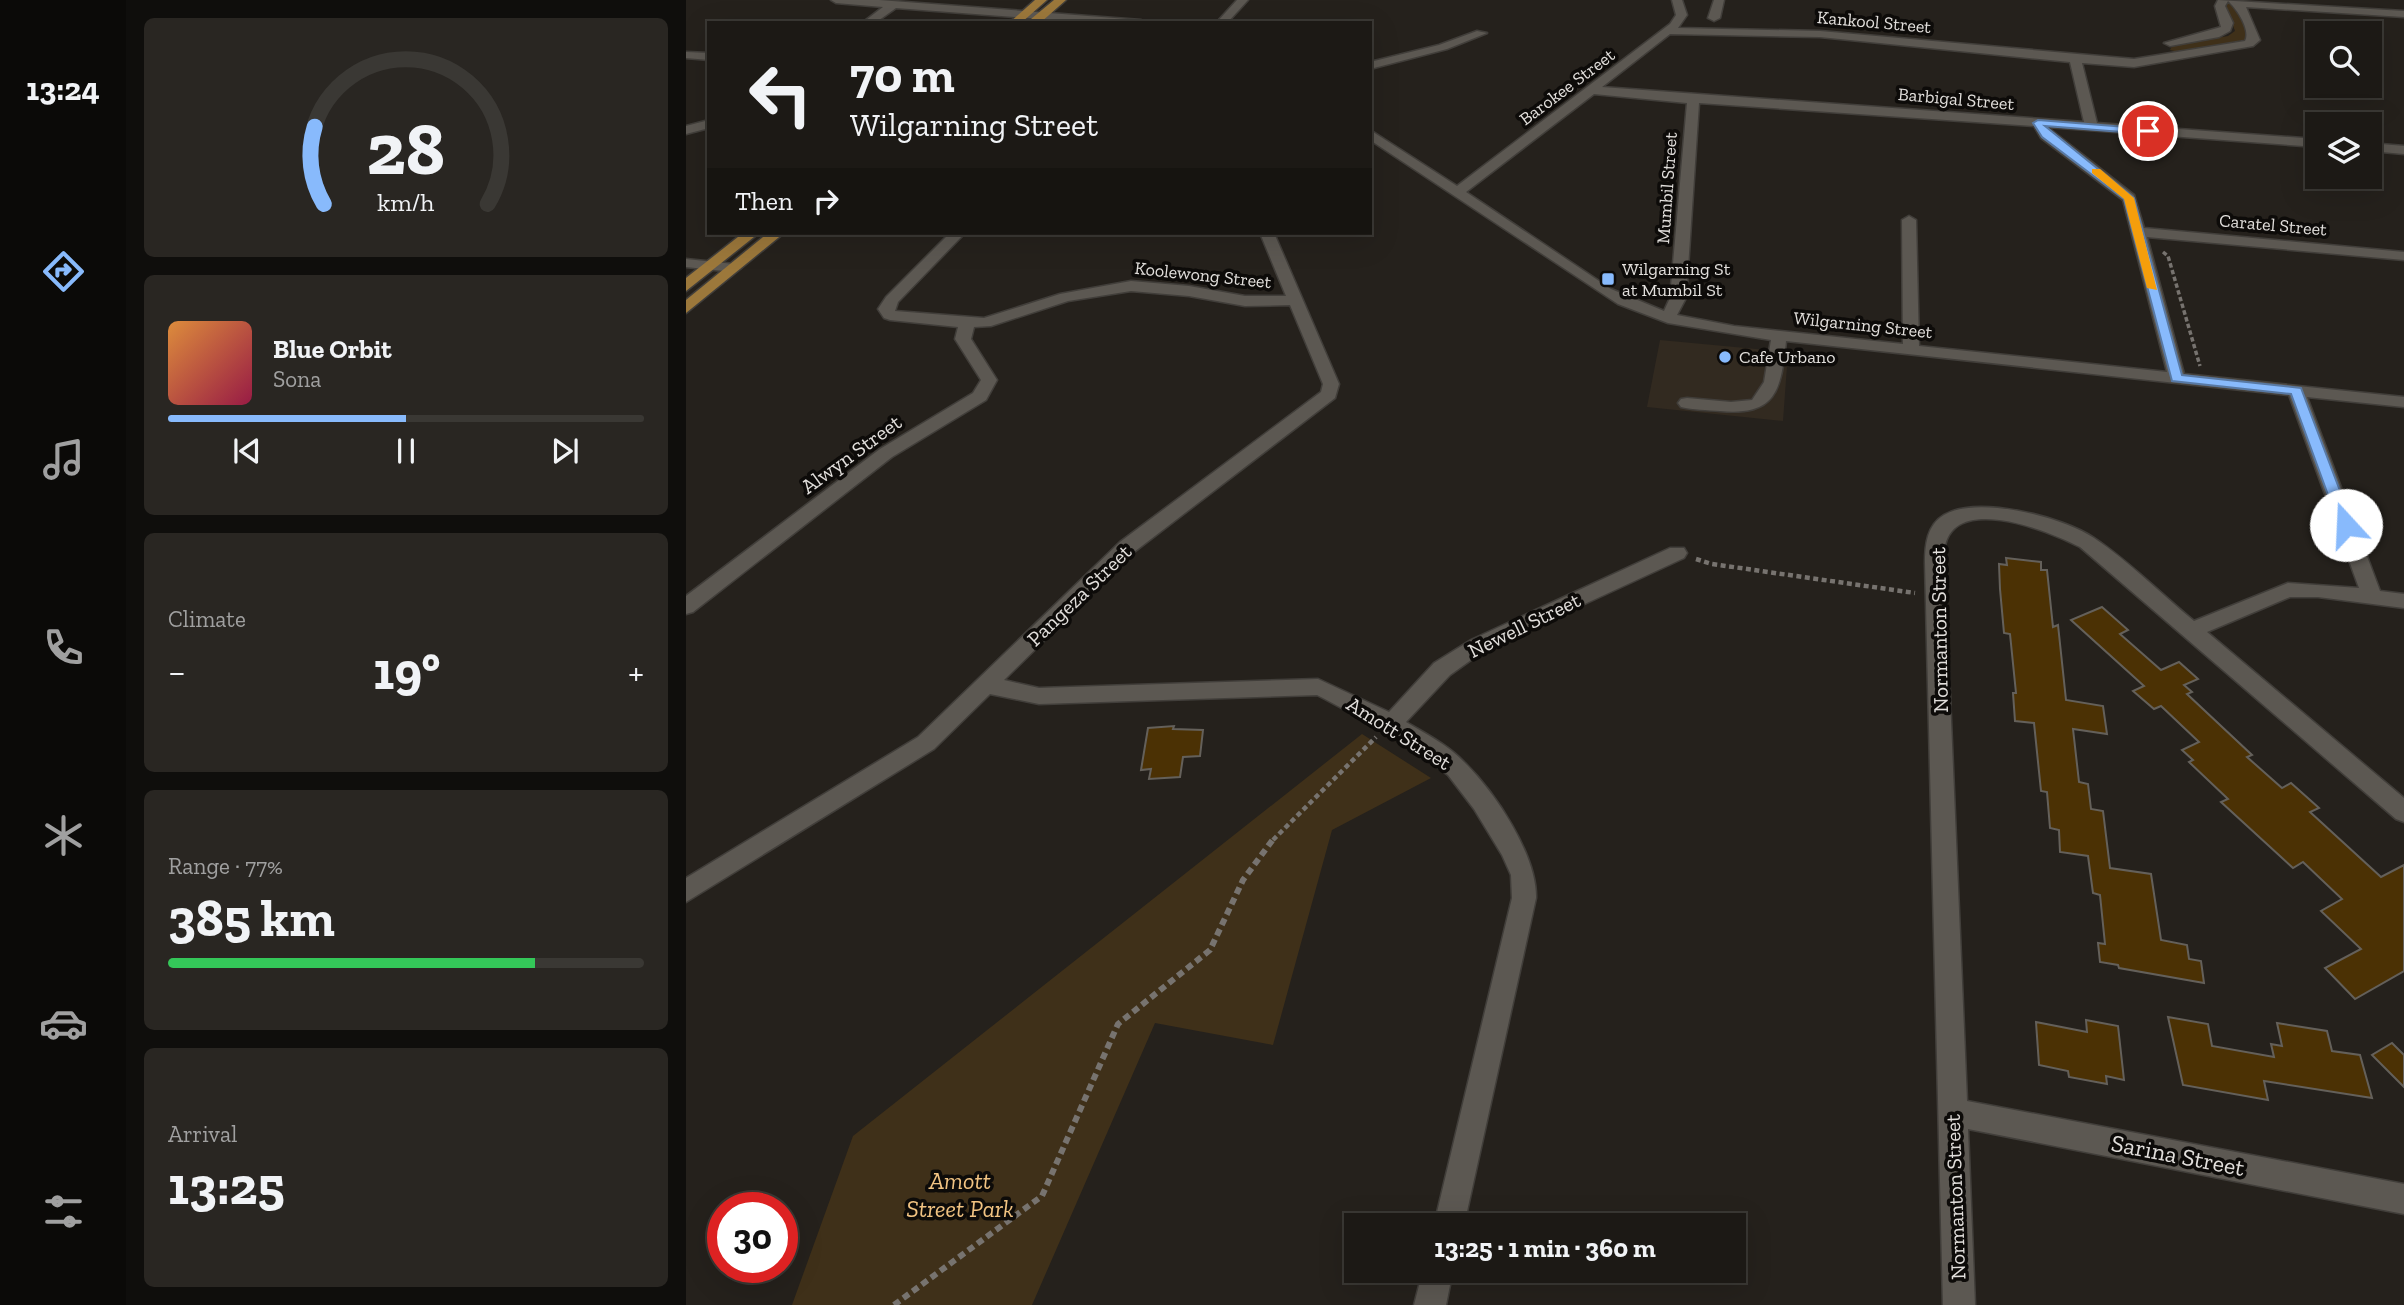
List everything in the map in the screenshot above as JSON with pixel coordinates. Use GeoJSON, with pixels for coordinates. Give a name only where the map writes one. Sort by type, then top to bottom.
{"type":"FeatureCollection","features":[{"type":"Feature","properties":{"kind":"main road"},"geometry":{"type":"LineString","coordinates":[[1033,18],[1042,0]]}},
{"type":"Feature","properties":{"kind":"main road"},"geometry":{"type":"LineString","coordinates":[[1033,18],[1061,0]]}},
{"type":"Feature","properties":{"kind":"main road"},"geometry":{"type":"LineString","coordinates":[[686,286],[750,235]]}},
{"type":"Feature","properties":{"kind":"main road"},"geometry":{"type":"LineString","coordinates":[[686,308],[775,235]]}},
{"type":"Feature","properties":{"kind":"street"},"geometry":{"type":"LineString","coordinates":[[836,0],[1033,18],[1098,21]]}},
{"type":"Feature","properties":{"kind":"street"},"geometry":{"type":"LineString","coordinates":[[1223,21],[1243,0]]}},
{"type":"Feature","properties":{"kind":"street"},"geometry":{"type":"LineString","coordinates":[[1669,30],[1682,15],[1677,0]]}},
{"type":"Feature","properties":{"kind":"street"},"geometry":{"type":"LineString","coordinates":[[1714,18],[1719,0]]}},
{"type":"Feature","properties":{"kind":"street"},"geometry":{"type":"LineString","coordinates":[[2093,60],[2221,32],[2227,26],[2220,6],[2223,0]]}},
{"type":"Feature","properties":{"kind":"street"},"geometry":{"type":"LineString","coordinates":[[2093,60],[2144,62],[2249,44],[2254,40],[2253,34],[2234,1]]}},
{"type":"Feature","properties":{"kind":"street"},"geometry":{"type":"LineString","coordinates":[[2234,1],[2404,14]]}},
{"type":"Feature","properties":{"kind":"street"},"geometry":{"type":"LineString","coordinates":[[870,21],[893,5]]}},
{"type":"Feature","properties":{"kind":"street","name":"Kankool Street"},"geometry":{"type":"LineString","coordinates":[[1669,30],[1820,34],[2093,60]]}},
{"type":"Feature","properties":{"kind":"street","name":"Barokee Street"},"geometry":{"type":"LineString","coordinates":[[1457,193],[1669,30]]}},
{"type":"Feature","properties":{"kind":"street"},"geometry":{"type":"LineString","coordinates":[[1372,65],[1443,47],[1481,33]]}},
{"type":"Feature","properties":{"kind":"street"},"geometry":{"type":"LineString","coordinates":[[686,55],[707,57]]}},
{"type":"Feature","properties":{"kind":"street"},"geometry":{"type":"LineString","coordinates":[[2076,59],[2092,127]]}},
{"type":"Feature","properties":{"kind":"street","name":"Barbigal Street"},"geometry":{"type":"LineString","coordinates":[[1592,90],[1693,100],[2305,142]]}},
{"type":"Feature","properties":{"kind":"street","name":"Mumbil Street"},"geometry":{"type":"LineString","coordinates":[[1668,318],[1678,298],[1693,100]]}},
{"type":"Feature","properties":{"kind":"street"},"geometry":{"type":"LineString","coordinates":[[2038,123],[2046,135],[2126,193],[2177,378]]}},
{"type":"Feature","properties":{"kind":"street"},"geometry":{"type":"LineString","coordinates":[[686,130],[707,125]]}},
{"type":"Feature","properties":{"kind":"street","name":"Wilgarning Street"},"geometry":{"type":"LineString","coordinates":[[1372,135],[1606,292],[1668,318],[1708,327],[1779,336],[2404,402]]}},
{"type":"Feature","properties":{"kind":"street"},"geometry":{"type":"LineString","coordinates":[[2382,148],[2404,150]]}},
{"type":"Feature","properties":{"kind":"street"},"geometry":{"type":"LineString","coordinates":[[1909,220],[1911,350]]}},
{"type":"Feature","properties":{"kind":"street","name":"Caratel Street"},"geometry":{"type":"LineString","coordinates":[[2138,232],[2404,256]]}},
{"type":"Feature","properties":{"kind":"street","name":"Koolewong Street"},"geometry":{"type":"LineString","coordinates":[[956,235],[895,295],[886,309],[895,318],[967,324],[993,322],[1065,297],[1118,286],[1162,288],[1256,302],[1296,300]]}},
{"type":"Feature","properties":{"kind":"street","name":"Pangeza Street"},"geometry":{"type":"LineString","coordinates":[[686,891],[926,743],[1127,547],[1329,394],[1331,384],[1268,235]]}},
{"type":"Feature","properties":{"kind":"street"},"geometry":{"type":"LineString","coordinates":[[686,263],[734,268]]}},
{"type":"Feature","properties":{"kind":"street","name":"Alwyn Street"},"geometry":{"type":"LineString","coordinates":[[686,607],[886,453],[984,392],[988,384],[988,374],[963,340],[967,324]]}},
{"type":"Feature","properties":{"kind":"street"},"geometry":{"type":"LineString","coordinates":[[1687,402],[1741,408],[1764,401],[1775,372],[1779,336]]}},
{"type":"Feature","properties":{"kind":"street"},"geometry":{"type":"LineString","coordinates":[[2296,391],[2372,597]]}},
{"type":"Feature","properties":{"kind":"street","name":"Normanton Street"},"geometry":{"type":"LineString","coordinates":[[1959,1305],[1937,596],[1936,539],[1944,525],[1964,515],[2012,516],[2059,527],[2087,542],[2404,812]]}},
{"type":"Feature","properties":{"kind":"street","name":"Newell Street"},"geometry":{"type":"LineString","coordinates":[[1390,725],[1442,669],[1478,645],[1677,553]]}},
{"type":"Feature","properties":{"kind":"street"},"geometry":{"type":"LineString","coordinates":[[2193,630],[2288,590],[2318,590],[2404,601]]}},
{"type":"Feature","properties":{"kind":"street","name":"Amott Street"},"geometry":{"type":"LineString","coordinates":[[986,685],[1039,696],[1305,685],[1329,690],[1390,725],[1457,769],[1517,860],[1525,883],[1524,898],[1451,1213]]}},
{"type":"Feature","properties":{"kind":"street","name":"Sarina Street"},"geometry":{"type":"LineString","coordinates":[[1951,1112],[2404,1199]]}},
{"type":"Feature","properties":{"kind":"street"},"geometry":{"type":"LineString","coordinates":[[1430,1305],[1435,1283]]}},
{"type":"Feature","properties":{"kind":"path"},"geometry":{"type":"LineString","coordinates":[[2161,242],[2168,256],[2200,367]]}},
{"type":"Feature","properties":{"kind":"path"},"geometry":{"type":"LineString","coordinates":[[1677,553],[1712,564],[1937,596]]}},
{"type":"Feature","properties":{"kind":"path"},"geometry":{"type":"LineString","coordinates":[[894,1305],[1042,1196],[1118,1024],[1210,950],[1243,880],[1282,828],[1390,725]]}},
{"type":"Feature","properties":{"kind":"shaded area"},"geometry":{"type":"Polygon","coordinates":[[[1660,340],[1788,352],[1783,421],[1647,407],[1660,340]]]}},
{"type":"Feature","properties":{"kind":"green space"},"geometry":{"type":"Polygon","coordinates":[[[2229,2],[2240,11],[2249,39],[2179,52],[2170,50],[2172,46],[2228,36],[2235,31],[2226,5],[2229,2]]]}},
{"type":"Feature","properties":{"kind":"green space","name":"Amott Street Park"},"geometry":{"type":"Polygon","coordinates":[[[1362,734],[1431,778],[1332,830],[1273,1045],[1155,1023],[1032,1305],[792,1305],[853,1136],[1362,734]]]}},
{"type":"Feature","properties":{"kind":"building"},"geometry":{"type":"Polygon","coordinates":[[[2006,558],[2041,562],[2041,570],[2047,570],[2053,627],[2058,625],[2066,700],[2103,706],[2107,734],[2073,729],[2079,782],[2088,784],[2091,809],[2103,811],[2110,868],[2151,874],[2161,940],[2187,945],[2189,959],[2201,961],[2204,983],[2119,968],[2118,965],[2100,962],[2098,943],[2105,944],[2100,895],[2093,893],[2088,856],[2060,852],[2059,830],[2050,828],[2047,792],[2041,791],[2034,723],[2015,721],[2013,693],[2016,693],[2010,634],[2004,633],[2000,589],[1999,564],[2007,565],[2006,558]]]}},
{"type":"Feature","properties":{"kind":"building"},"geometry":{"type":"Polygon","coordinates":[[[2102,607],[2128,630],[2120,634],[2161,670],[2179,662],[2198,679],[2184,685],[2192,692],[2187,694],[2252,755],[2247,757],[2282,788],[2291,783],[2319,808],[2310,812],[2381,877],[2404,865],[2404,971],[2355,999],[2325,968],[2361,949],[2321,911],[2342,899],[2303,862],[2293,868],[2221,802],[2228,799],[2189,762],[2193,760],[2182,750],[2199,742],[2161,706],[2154,709],[2133,691],[2144,686],[2071,620],[2102,607]]]}},
{"type":"Feature","properties":{"kind":"building"},"geometry":{"type":"Polygon","coordinates":[[[1174,726],[1173,729],[1203,730],[1200,756],[1183,757],[1180,777],[1149,779],[1151,769],[1141,770],[1148,728],[1174,726]]]}},
{"type":"Feature","properties":{"kind":"building"},"geometry":{"type":"Polygon","coordinates":[[[2168,1017],[2208,1024],[2212,1046],[2274,1057],[2271,1044],[2282,1046],[2277,1023],[2327,1031],[2332,1051],[2360,1055],[2372,1098],[2264,1081],[2268,1100],[2183,1085],[2168,1017]]]}},
{"type":"Feature","properties":{"kind":"building"},"geometry":{"type":"Polygon","coordinates":[[[2086,1020],[2118,1026],[2124,1080],[2106,1076],[2107,1084],[2069,1077],[2068,1071],[2039,1065],[2036,1022],[2087,1032],[2086,1020]]]}},
{"type":"Feature","properties":{"kind":"building"},"geometry":{"type":"Polygon","coordinates":[[[2392,1043],[2404,1055],[2404,1087],[2372,1055],[2392,1043]]]}},
{"type":"Feature","properties":{"kind":"slow traffic"},"geometry":{"type":"LineString","coordinates":[[2096,171],[2129,198],[2153,288]]}},
{"type":"Feature","properties":{"kind":"place","name":"Wilgarning St at Mumbil St"},"geometry":{"type":"Point","coordinates":[1608,279]}},
{"type":"Feature","properties":{"kind":"place","name":"Cafe Urbano"},"geometry":{"type":"Point","coordinates":[1725,357]}},
{"type":"Feature","properties":{"kind":"route"},"geometry":{"type":"LineString","coordinates":[[2148,131],[2038,123],[2046,135],[2117,186],[2129,198],[2177,378],[2296,391],[2346,525]]}}]}
